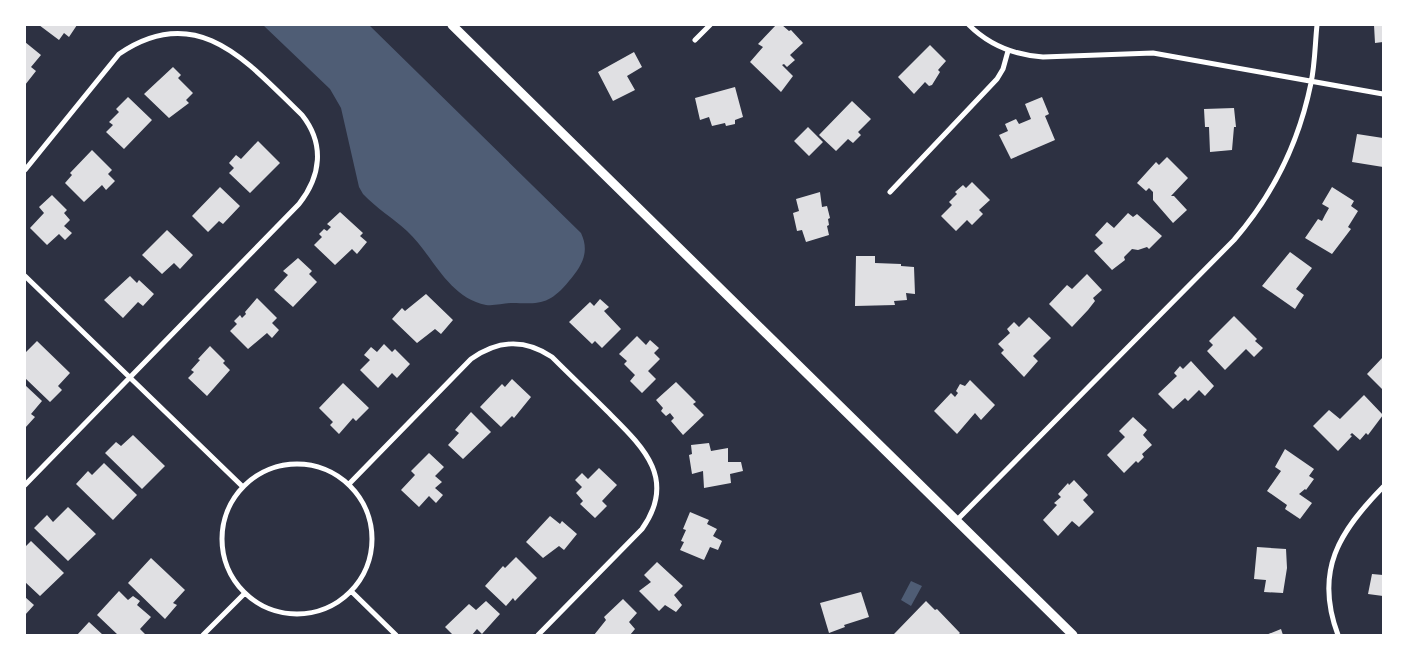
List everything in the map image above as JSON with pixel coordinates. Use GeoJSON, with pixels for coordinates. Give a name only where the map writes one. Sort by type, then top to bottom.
{"type":"FeatureCollection","features":[{"type":"Feature","properties":{"kind":"street"},"geometry":{"type":"LineString","coordinates":[[452,25],[1073,635]]}},
{"type":"Feature","properties":{"kind":"street"},"geometry":{"type":"LineString","coordinates":[[696,40],[710,25]]}},
{"type":"Feature","properties":{"kind":"street"},"geometry":{"type":"LineString","coordinates":[[969,25],[991,43],[1025,56],[1153,53],[1383,94]]}},
{"type":"Feature","properties":{"kind":"street"},"geometry":{"type":"LineString","coordinates":[[956,521],[1227,248],[1253,218],[1284,166],[1302,121],[1312,81],[1316,25]]}},
{"type":"Feature","properties":{"kind":"street"},"geometry":{"type":"LineString","coordinates":[[25,170],[119,54],[134,43],[152,36],[185,32],[214,39],[229,46],[310,124],[318,148],[316,173],[308,193],[299,204],[25,485]]}},
{"type":"Feature","properties":{"kind":"street"},"geometry":{"type":"LineString","coordinates":[[890,192],[997,79],[1003,69],[1008,51]]}},
{"type":"Feature","properties":{"kind":"street"},"geometry":{"type":"LineString","coordinates":[[25,276],[242,487]]}},
{"type":"Feature","properties":{"kind":"street"},"geometry":{"type":"LineString","coordinates":[[349,484],[471,359],[490,348],[504,344],[523,344],[538,348],[552,357],[645,450],[654,468],[657,488],[651,517],[642,529],[538,635]]}},
{"type":"Feature","properties":{"kind":"street"},"geometry":{"type":"LineString","coordinates":[[294,465],[322,469],[349,484],[359,496],[368,512],[372,546],[367,567],[351,591],[337,602],[323,609],[293,613],[278,611],[260,604],[245,593],[228,569],[223,550],[222,531],[229,508],[242,487],[260,474],[280,467],[294,465]]}},
{"type":"Feature","properties":{"kind":"street"},"geometry":{"type":"LineString","coordinates":[[1338,635],[1329,603],[1328,583],[1331,562],[1347,528],[1383,487]]}},
{"type":"Feature","properties":{"kind":"street"},"geometry":{"type":"LineString","coordinates":[[351,591],[396,635]]}},
{"type":"Feature","properties":{"kind":"street"},"geometry":{"type":"LineString","coordinates":[[203,635],[245,593]]}},
{"type":"Feature","properties":{"kind":"water"},"geometry":{"type":"Polygon","coordinates":[[[263,25],[369,25],[581,233],[584,240],[585,253],[574,275],[556,294],[538,303],[486,305],[472,301],[461,293],[442,274],[407,231],[363,194],[359,187],[341,108],[330,89],[263,25]]]}},
{"type":"Feature","properties":{"kind":"water"},"geometry":{"type":"Polygon","coordinates":[[[911,581],[922,586],[911,606],[901,600],[911,581]]]}},
{"type":"Feature","properties":{"kind":"building"},"geometry":{"type":"Polygon","coordinates":[[[39,25],[77,25],[69,37],[64,33],[59,40],[39,25]]]}},
{"type":"Feature","properties":{"kind":"building"},"geometry":{"type":"Polygon","coordinates":[[[776,25],[782,25],[789,31],[791,30],[803,43],[790,55],[795,60],[787,67],[784,64],[782,65],[793,76],[781,92],[750,62],[763,47],[758,44],[776,25]]]}},
{"type":"Feature","properties":{"kind":"building"},"geometry":{"type":"Polygon","coordinates":[[[1374,25],[1383,25],[1383,42],[1375,43],[1374,25]]]}},
{"type":"Feature","properties":{"kind":"building"},"geometry":{"type":"Polygon","coordinates":[[[25,42],[41,55],[31,67],[36,71],[25,85],[25,42]]]}},
{"type":"Feature","properties":{"kind":"building"},"geometry":{"type":"Polygon","coordinates":[[[930,45],[946,61],[938,70],[940,72],[932,85],[929,86],[925,82],[914,94],[898,77],[930,45]]]}},
{"type":"Feature","properties":{"kind":"building"},"geometry":{"type":"Polygon","coordinates":[[[634,52],[642,67],[627,76],[635,90],[613,101],[598,72],[634,52]]]}},
{"type":"Feature","properties":{"kind":"building"},"geometry":{"type":"Polygon","coordinates":[[[173,67],[181,75],[178,78],[193,93],[186,100],[189,103],[169,118],[144,94],[173,67]]]}},
{"type":"Feature","properties":{"kind":"building"},"geometry":{"type":"Polygon","coordinates":[[[735,87],[743,117],[735,120],[735,124],[726,126],[725,123],[712,126],[709,117],[700,120],[695,98],[735,87]]]}},
{"type":"Feature","properties":{"kind":"building"},"geometry":{"type":"Polygon","coordinates":[[[128,97],[152,120],[124,149],[106,132],[113,125],[109,122],[119,112],[116,109],[128,97]]]}},
{"type":"Feature","properties":{"kind":"building"},"geometry":{"type":"Polygon","coordinates":[[[1042,97],[1049,114],[1045,116],[1055,140],[1011,159],[999,135],[1008,131],[1005,124],[1016,119],[1019,124],[1031,119],[1025,104],[1042,97]]]}},
{"type":"Feature","properties":{"kind":"building"},"geometry":{"type":"Polygon","coordinates":[[[852,101],[871,119],[858,132],[861,135],[853,143],[848,139],[836,151],[819,135],[852,101]]]}},
{"type":"Feature","properties":{"kind":"building"},"geometry":{"type":"Polygon","coordinates":[[[1234,108],[1236,127],[1234,127],[1232,150],[1210,152],[1209,127],[1205,127],[1204,109],[1234,108]]]}},
{"type":"Feature","properties":{"kind":"building"},"geometry":{"type":"Polygon","coordinates":[[[808,127],[823,142],[809,156],[794,141],[808,127]]]}},
{"type":"Feature","properties":{"kind":"building"},"geometry":{"type":"Polygon","coordinates":[[[1357,134],[1383,138],[1383,167],[1352,162],[1357,134]]]}},
{"type":"Feature","properties":{"kind":"building"},"geometry":{"type":"Polygon","coordinates":[[[258,141],[280,163],[250,193],[229,173],[234,168],[229,163],[236,155],[241,159],[258,141]]]}},
{"type":"Feature","properties":{"kind":"building"},"geometry":{"type":"Polygon","coordinates":[[[92,150],[112,170],[108,174],[115,181],[106,190],[102,185],[84,202],[65,183],[72,175],[70,173],[92,150]]]}},
{"type":"Feature","properties":{"kind":"building"},"geometry":{"type":"Polygon","coordinates":[[[1167,157],[1188,178],[1171,196],[1174,196],[1187,210],[1173,223],[1153,200],[1153,192],[1149,188],[1146,191],[1137,183],[1156,162],[1159,165],[1167,157]]]}},
{"type":"Feature","properties":{"kind":"building"},"geometry":{"type":"Polygon","coordinates":[[[972,182],[990,200],[979,210],[983,214],[972,225],[967,220],[956,231],[941,216],[952,205],[949,202],[957,194],[955,192],[963,185],[966,188],[972,182]]]}},
{"type":"Feature","properties":{"kind":"building"},"geometry":{"type":"Polygon","coordinates":[[[220,187],[240,206],[223,224],[219,221],[208,232],[192,216],[220,187]]]}},
{"type":"Feature","properties":{"kind":"building"},"geometry":{"type":"Polygon","coordinates":[[[1332,187],[1354,201],[1351,206],[1358,211],[1348,227],[1351,229],[1332,254],[1305,238],[1318,219],[1322,221],[1329,208],[1322,204],[1332,187]]]}},
{"type":"Feature","properties":{"kind":"building"},"geometry":{"type":"Polygon","coordinates":[[[820,192],[822,207],[827,206],[830,218],[828,219],[829,225],[827,226],[829,235],[806,242],[802,230],[797,231],[793,213],[799,211],[796,199],[820,192]]]}},
{"type":"Feature","properties":{"kind":"building"},"geometry":{"type":"Polygon","coordinates":[[[52,195],[67,210],[64,213],[70,220],[64,226],[72,233],[65,240],[59,234],[47,245],[30,228],[44,213],[39,207],[52,195]]]}},
{"type":"Feature","properties":{"kind":"building"},"geometry":{"type":"Polygon","coordinates":[[[340,212],[363,233],[360,236],[367,242],[357,254],[352,249],[335,265],[314,245],[322,237],[319,234],[324,229],[327,231],[331,227],[327,224],[340,212]]]}},
{"type":"Feature","properties":{"kind":"building"},"geometry":{"type":"Polygon","coordinates":[[[1128,213],[1133,217],[1137,214],[1162,236],[1149,249],[1147,247],[1138,250],[1132,249],[1124,257],[1125,260],[1112,270],[1094,251],[1103,243],[1095,235],[1107,222],[1114,228],[1128,213]]]}},
{"type":"Feature","properties":{"kind":"building"},"geometry":{"type":"Polygon","coordinates":[[[167,230],[193,255],[180,269],[174,263],[162,274],[142,255],[167,230]]]}},
{"type":"Feature","properties":{"kind":"building"},"geometry":{"type":"Polygon","coordinates":[[[1290,252],[1312,268],[1296,289],[1304,295],[1295,309],[1262,286],[1290,252]]]}},
{"type":"Feature","properties":{"kind":"building"},"geometry":{"type":"Polygon","coordinates":[[[856,256],[875,256],[875,263],[901,264],[901,266],[914,267],[915,294],[906,293],[907,300],[894,301],[895,305],[855,306],[856,256]]]}},
{"type":"Feature","properties":{"kind":"building"},"geometry":{"type":"Polygon","coordinates":[[[298,258],[312,271],[309,274],[317,282],[293,307],[274,290],[288,275],[283,271],[298,258]]]}},
{"type":"Feature","properties":{"kind":"building"},"geometry":{"type":"Polygon","coordinates":[[[1087,274],[1102,290],[1093,298],[1095,301],[1072,327],[1049,304],[1067,285],[1072,289],[1087,274]]]}},
{"type":"Feature","properties":{"kind":"building"},"geometry":{"type":"Polygon","coordinates":[[[130,276],[137,283],[139,280],[154,294],[143,306],[138,302],[123,318],[104,300],[130,276]]]}},
{"type":"Feature","properties":{"kind":"building"},"geometry":{"type":"Polygon","coordinates":[[[426,294],[453,320],[441,334],[435,329],[417,343],[392,319],[402,308],[405,311],[426,294]]]}},
{"type":"Feature","properties":{"kind":"building"},"geometry":{"type":"Polygon","coordinates":[[[257,298],[277,318],[272,323],[279,330],[272,338],[267,333],[248,349],[230,331],[237,324],[234,321],[240,315],[242,318],[246,314],[245,312],[257,298]]]}},
{"type":"Feature","properties":{"kind":"building"},"geometry":{"type":"Polygon","coordinates":[[[600,299],[609,307],[604,311],[621,329],[602,348],[595,341],[592,344],[569,322],[590,302],[594,306],[600,299]]]}},
{"type":"Feature","properties":{"kind":"building"},"geometry":{"type":"Polygon","coordinates":[[[1234,316],[1257,339],[1255,341],[1263,348],[1254,357],[1246,349],[1225,370],[1207,351],[1213,345],[1209,341],[1234,316]]]}},
{"type":"Feature","properties":{"kind":"building"},"geometry":{"type":"Polygon","coordinates":[[[1029,317],[1051,338],[1033,356],[1038,361],[1024,377],[1001,353],[1004,350],[998,344],[1010,333],[1007,329],[1014,322],[1019,327],[1029,317]]]}},
{"type":"Feature","properties":{"kind":"building"},"geometry":{"type":"Polygon","coordinates":[[[637,336],[646,345],[650,340],[659,348],[654,353],[660,359],[648,371],[656,379],[642,393],[630,381],[635,375],[624,364],[627,361],[619,354],[637,336]]]}},
{"type":"Feature","properties":{"kind":"building"},"geometry":{"type":"Polygon","coordinates":[[[37,341],[70,373],[58,386],[62,390],[50,402],[25,378],[25,353],[37,341]]]}},
{"type":"Feature","properties":{"kind":"building"},"geometry":{"type":"Polygon","coordinates":[[[384,344],[392,352],[395,349],[410,364],[397,378],[392,373],[378,388],[360,370],[370,360],[364,355],[371,347],[377,352],[384,344]]]}},
{"type":"Feature","properties":{"kind":"building"},"geometry":{"type":"Polygon","coordinates":[[[210,346],[225,361],[223,363],[230,370],[207,396],[188,378],[194,372],[191,370],[200,360],[198,359],[210,346]]]}},
{"type":"Feature","properties":{"kind":"building"},"geometry":{"type":"Polygon","coordinates":[[[1383,357],[1383,390],[1367,374],[1383,357]]]}},
{"type":"Feature","properties":{"kind":"building"},"geometry":{"type":"Polygon","coordinates":[[[1191,361],[1214,386],[1205,396],[1199,390],[1188,401],[1185,398],[1173,409],[1158,394],[1177,376],[1174,373],[1180,366],[1183,369],[1191,361]]]}},
{"type":"Feature","properties":{"kind":"building"},"geometry":{"type":"Polygon","coordinates":[[[512,379],[531,397],[514,418],[512,416],[501,427],[480,407],[502,384],[505,387],[512,379]]]}},
{"type":"Feature","properties":{"kind":"building"},"geometry":{"type":"Polygon","coordinates":[[[970,380],[995,405],[981,420],[975,413],[957,434],[934,411],[951,393],[955,397],[960,384],[965,386],[970,380]]]}},
{"type":"Feature","properties":{"kind":"building"},"geometry":{"type":"Polygon","coordinates":[[[676,382],[696,402],[693,404],[704,415],[683,435],[671,421],[674,418],[670,413],[666,416],[661,411],[663,408],[656,400],[676,382]]]}},
{"type":"Feature","properties":{"kind":"building"},"geometry":{"type":"Polygon","coordinates":[[[343,383],[369,408],[356,421],[353,418],[339,434],[330,425],[333,422],[319,408],[343,383]]]}},
{"type":"Feature","properties":{"kind":"building"},"geometry":{"type":"Polygon","coordinates":[[[25,385],[42,401],[31,414],[35,417],[25,428],[25,385]]]}},
{"type":"Feature","properties":{"kind":"building"},"geometry":{"type":"Polygon","coordinates":[[[1364,395],[1383,415],[1368,435],[1366,433],[1360,440],[1352,433],[1350,435],[1352,436],[1338,451],[1313,426],[1329,410],[1340,419],[1364,395]]]}},
{"type":"Feature","properties":{"kind":"building"},"geometry":{"type":"Polygon","coordinates":[[[471,412],[491,432],[463,459],[448,445],[459,433],[455,430],[471,412]]]}},
{"type":"Feature","properties":{"kind":"building"},"geometry":{"type":"Polygon","coordinates":[[[1133,417],[1147,430],[1143,435],[1152,445],[1142,454],[1144,457],[1138,463],[1136,461],[1124,473],[1107,455],[1125,437],[1119,431],[1133,417]]]}},
{"type":"Feature","properties":{"kind":"building"},"geometry":{"type":"Polygon","coordinates":[[[133,435],[165,466],[142,489],[105,453],[116,442],[121,446],[133,435]]]}},
{"type":"Feature","properties":{"kind":"building"},"geometry":{"type":"Polygon","coordinates":[[[709,443],[711,451],[728,448],[728,462],[741,462],[743,471],[730,474],[731,483],[704,488],[703,471],[692,474],[689,455],[692,454],[691,445],[709,443]]]}},
{"type":"Feature","properties":{"kind":"building"},"geometry":{"type":"Polygon","coordinates":[[[1285,449],[1314,469],[1309,476],[1314,479],[1306,490],[1299,494],[1312,503],[1300,519],[1285,509],[1287,505],[1267,491],[1281,471],[1275,467],[1285,449]]]}},
{"type":"Feature","properties":{"kind":"building"},"geometry":{"type":"Polygon","coordinates":[[[429,453],[444,467],[435,476],[442,482],[435,488],[443,495],[436,503],[429,496],[419,507],[401,490],[415,475],[411,471],[429,453]]]}},
{"type":"Feature","properties":{"kind":"building"},"geometry":{"type":"Polygon","coordinates":[[[104,463],[137,495],[113,520],[76,484],[88,471],[92,475],[104,463]]]}},
{"type":"Feature","properties":{"kind":"building"},"geometry":{"type":"Polygon","coordinates":[[[599,468],[617,485],[602,501],[607,506],[595,518],[580,504],[583,501],[576,493],[582,487],[575,480],[582,473],[588,479],[599,468]]]}},
{"type":"Feature","properties":{"kind":"building"},"geometry":{"type":"Polygon","coordinates":[[[1074,480],[1088,495],[1083,500],[1094,512],[1079,527],[1072,521],[1058,536],[1043,520],[1057,505],[1054,503],[1061,497],[1058,494],[1068,483],[1069,485],[1074,480]]]}},
{"type":"Feature","properties":{"kind":"building"},"geometry":{"type":"Polygon","coordinates":[[[68,507],[96,534],[68,561],[34,528],[47,515],[53,522],[68,507]]]}},
{"type":"Feature","properties":{"kind":"building"},"geometry":{"type":"Polygon","coordinates":[[[690,512],[709,520],[707,524],[717,529],[713,536],[722,541],[718,550],[710,547],[704,560],[680,550],[684,542],[681,541],[686,530],[683,529],[690,512]]]}},
{"type":"Feature","properties":{"kind":"building"},"geometry":{"type":"Polygon","coordinates":[[[550,516],[560,524],[562,521],[577,534],[564,550],[559,546],[543,558],[526,542],[550,516]]]}},
{"type":"Feature","properties":{"kind":"building"},"geometry":{"type":"Polygon","coordinates":[[[31,541],[64,573],[40,596],[25,582],[25,547],[31,541]]]}},
{"type":"Feature","properties":{"kind":"building"},"geometry":{"type":"Polygon","coordinates":[[[1257,547],[1286,549],[1287,568],[1283,593],[1264,592],[1266,580],[1254,579],[1257,547]]]}},
{"type":"Feature","properties":{"kind":"building"},"geometry":{"type":"Polygon","coordinates":[[[516,557],[537,578],[515,601],[513,598],[506,606],[485,586],[503,566],[505,568],[516,557]]]}},
{"type":"Feature","properties":{"kind":"building"},"geometry":{"type":"Polygon","coordinates":[[[151,558],[185,590],[173,603],[177,605],[165,619],[128,583],[151,558]]]}},
{"type":"Feature","properties":{"kind":"building"},"geometry":{"type":"Polygon","coordinates":[[[657,562],[683,586],[674,595],[682,605],[676,612],[665,605],[659,611],[639,591],[651,582],[644,575],[657,562]]]}},
{"type":"Feature","properties":{"kind":"building"},"geometry":{"type":"Polygon","coordinates":[[[1372,574],[1383,575],[1383,596],[1368,594],[1372,574]]]}},
{"type":"Feature","properties":{"kind":"building"},"geometry":{"type":"Polygon","coordinates":[[[119,591],[128,600],[133,596],[140,601],[137,605],[151,617],[140,629],[146,635],[118,635],[97,615],[119,591]]]}},
{"type":"Feature","properties":{"kind":"building"},"geometry":{"type":"Polygon","coordinates":[[[861,592],[869,617],[844,625],[845,627],[829,633],[820,603],[861,592]]]}},
{"type":"Feature","properties":{"kind":"building"},"geometry":{"type":"Polygon","coordinates":[[[25,597],[34,605],[25,615],[25,597]]]}},
{"type":"Feature","properties":{"kind":"building"},"geometry":{"type":"Polygon","coordinates":[[[623,599],[637,613],[629,622],[635,629],[630,635],[594,635],[606,620],[604,617],[623,599]]]}},
{"type":"Feature","properties":{"kind":"building"},"geometry":{"type":"Polygon","coordinates":[[[486,601],[500,614],[482,634],[477,629],[472,635],[453,635],[445,627],[469,604],[476,610],[486,601]]]}},
{"type":"Feature","properties":{"kind":"building"},"geometry":{"type":"Polygon","coordinates":[[[926,601],[935,610],[937,609],[960,633],[958,635],[894,634],[926,601]]]}},
{"type":"Feature","properties":{"kind":"building"},"geometry":{"type":"Polygon","coordinates":[[[89,622],[103,635],[77,635],[89,622]]]}},
{"type":"Feature","properties":{"kind":"building"},"geometry":{"type":"Polygon","coordinates":[[[1281,629],[1283,635],[1266,635],[1281,629]]]}}]}
